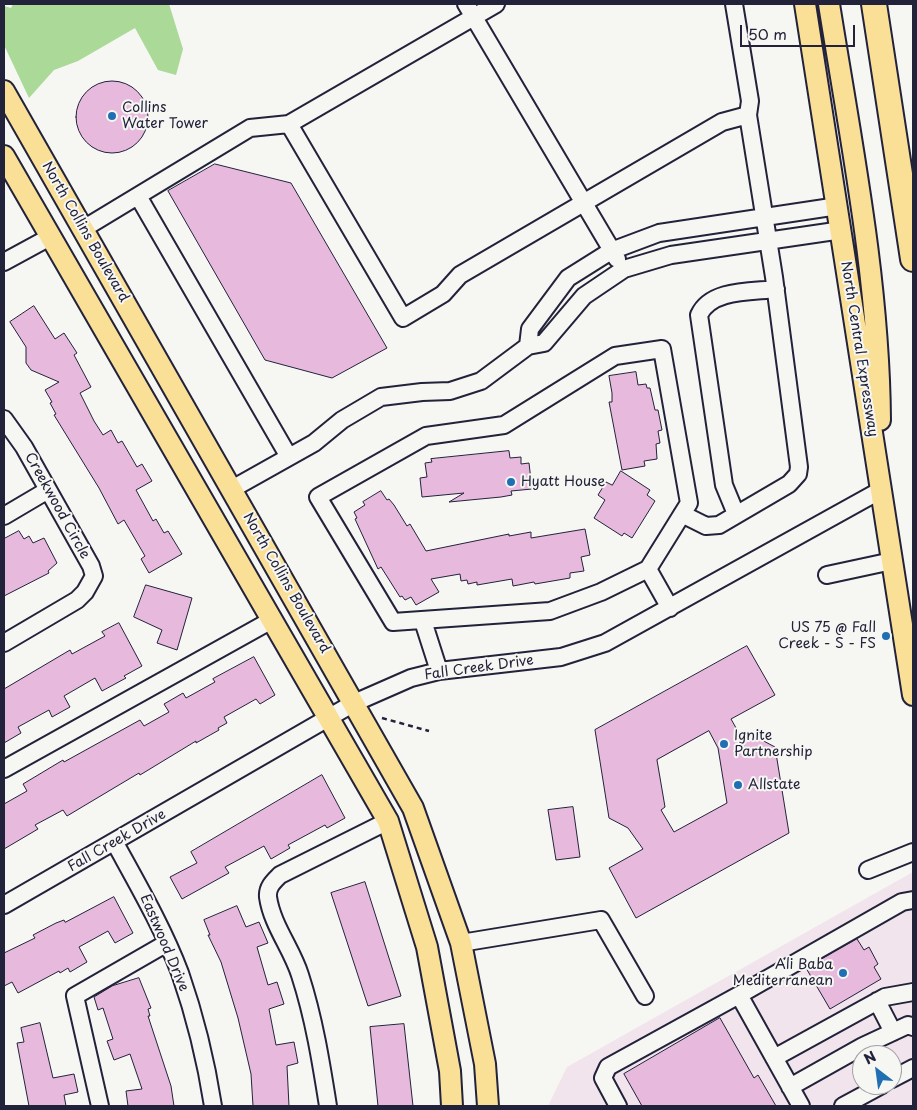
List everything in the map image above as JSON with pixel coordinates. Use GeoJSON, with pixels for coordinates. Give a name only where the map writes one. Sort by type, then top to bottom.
{"type":"FeatureCollection","features":[{"type":"Feature","properties":{"kind":"highway"},"geometry":{"type":"LineString","coordinates":[[874,4],[913,259]]}},
{"type":"Feature","properties":{"kind":"main road","name":"North Central Expressway"},"geometry":{"type":"LineString","coordinates":[[805,4],[842,230],[913,695]]}},
{"type":"Feature","properties":{"kind":"main road"},"geometry":{"type":"LineString","coordinates":[[829,4],[864,221],[880,372],[881,490]]}},
{"type":"Feature","properties":{"kind":"main road","name":"North Collins Boulevard"},"geometry":{"type":"LineString","coordinates":[[4,91],[413,808],[461,943],[484,1064],[488,1106]]}},
{"type":"Feature","properties":{"kind":"main road"},"geometry":{"type":"LineString","coordinates":[[4,156],[270,621],[388,821],[427,948],[450,1071],[452,1106]]}},
{"type":"Feature","properties":{"kind":"main road"},"geometry":{"type":"LineString","coordinates":[[50,237],[81,225]]}},
{"type":"Feature","properties":{"kind":"main road"},"geometry":{"type":"LineString","coordinates":[[204,505],[232,489]]}},
{"type":"Feature","properties":{"kind":"main road"},"geometry":{"type":"LineString","coordinates":[[427,948],[461,943]]}},
{"type":"Feature","properties":{"kind":"street"},"geometry":{"type":"LineString","coordinates":[[81,225],[138,196],[250,128],[289,124],[470,10],[496,4]]}},
{"type":"Feature","properties":{"kind":"street"},"geometry":{"type":"LineString","coordinates":[[682,514],[700,524],[712,526],[789,484],[798,474],[800,467],[776,288],[748,114],[750,101],[734,4]]}},
{"type":"Feature","properties":{"kind":"street"},"geometry":{"type":"LineString","coordinates":[[470,10],[583,205],[624,269]]}},
{"type":"Feature","properties":{"kind":"street"},"geometry":{"type":"LineString","coordinates":[[289,124],[403,318],[443,294],[460,275],[583,205],[722,122],[748,114]]}},
{"type":"Feature","properties":{"kind":"street"},"geometry":{"type":"LineString","coordinates":[[138,196],[289,457]]}},
{"type":"Feature","properties":{"kind":"street"},"geometry":{"type":"LineString","coordinates":[[528,346],[530,329],[568,278],[611,251],[659,233],[763,215],[838,206]]}},
{"type":"Feature","properties":{"kind":"street"},"geometry":{"type":"LineString","coordinates":[[232,489],[314,442],[342,420],[381,397],[450,391],[481,381],[528,346],[544,343],[584,296],[624,269],[671,255],[842,230]]}},
{"type":"Feature","properties":{"kind":"street"},"geometry":{"type":"LineString","coordinates":[[4,262],[50,237]]}},
{"type":"Feature","properties":{"kind":"street"},"geometry":{"type":"LineString","coordinates":[[736,514],[724,485],[699,316],[702,308],[714,298],[776,288]]}},
{"type":"Feature","properties":{"kind":"street"},"geometry":{"type":"LineString","coordinates":[[662,349],[689,503],[648,568],[601,592],[550,611],[393,622],[318,497],[426,436],[504,425],[616,356],[662,349]]}},
{"type":"Feature","properties":{"kind":"street","name":"Creekwood Circle"},"geometry":{"type":"LineString","coordinates":[[4,419],[14,430],[91,566],[94,576],[86,592],[77,600],[4,642]]}},
{"type":"Feature","properties":{"kind":"street"},"geometry":{"type":"LineString","coordinates":[[4,516],[48,490]]}},
{"type":"Feature","properties":{"kind":"street","name":"Fall Creek Drive"},"geometry":{"type":"LineString","coordinates":[[4,905],[115,843],[354,704],[410,678],[438,671],[561,657],[605,643],[881,490]]}},
{"type":"Feature","properties":{"kind":"street"},"geometry":{"type":"LineString","coordinates":[[827,575],[892,561]]}},
{"type":"Feature","properties":{"kind":"street"},"geometry":{"type":"LineString","coordinates":[[648,568],[670,608]]}},
{"type":"Feature","properties":{"kind":"street"},"geometry":{"type":"LineString","coordinates":[[4,770],[270,621]]}},
{"type":"Feature","properties":{"kind":"street"},"geometry":{"type":"LineString","coordinates":[[423,621],[438,671]]}},
{"type":"Feature","properties":{"kind":"street"},"geometry":{"type":"LineString","coordinates":[[328,1106],[319,1049],[300,973],[271,908],[268,894],[271,884],[280,875],[388,821]]}},
{"type":"Feature","properties":{"kind":"street","name":"Eastwood Drive"},"geometry":{"type":"LineString","coordinates":[[115,843],[167,943],[180,973],[205,1059],[213,1106]]}},
{"type":"Feature","properties":{"kind":"street"},"geometry":{"type":"LineString","coordinates":[[868,870],[913,852]]}},
{"type":"Feature","properties":{"kind":"street"},"geometry":{"type":"LineString","coordinates":[[618,1106],[603,1078],[608,1067],[902,902],[913,900]]}},
{"type":"Feature","properties":{"kind":"street"},"geometry":{"type":"LineString","coordinates":[[461,943],[601,920],[645,996]]}},
{"type":"Feature","properties":{"kind":"street"},"geometry":{"type":"LineString","coordinates":[[100,1106],[75,996],[167,943]]}},
{"type":"Feature","properties":{"kind":"street"},"geometry":{"type":"LineString","coordinates":[[774,1058],[885,997],[913,992]]}},
{"type":"Feature","properties":{"kind":"street"},"geometry":{"type":"LineString","coordinates":[[739,995],[801,1106]]}},
{"type":"Feature","properties":{"kind":"street"},"geometry":{"type":"LineString","coordinates":[[877,1001],[893,1032]]}},
{"type":"Feature","properties":{"kind":"street"},"geometry":{"type":"LineString","coordinates":[[790,1086],[893,1032],[908,1025],[913,1027]]}},
{"type":"Feature","properties":{"kind":"street"},"geometry":{"type":"LineString","coordinates":[[843,1106],[863,1095]]}},
{"type":"Feature","properties":{"kind":"path"},"geometry":{"type":"LineString","coordinates":[[381,718],[429,731]]}},
{"type":"Feature","properties":{"kind":"shaded area"},"geometry":{"type":"Polygon","coordinates":[[[913,872],[913,1106],[548,1106],[567,1067],[913,872]]]}},
{"type":"Feature","properties":{"kind":"green space"},"geometry":{"type":"Polygon","coordinates":[[[13,4],[169,4],[183,49],[176,75],[158,70],[135,28],[78,61],[54,70],[29,98],[4,45],[4,6],[11,8],[13,4]]]}},
{"type":"Feature","properties":{"kind":"building","name":"Collins Water Tower"},"geometry":{"type":"Polygon","coordinates":[[[112,81],[126,84],[138,91],[145,103],[148,117],[145,131],[138,143],[126,150],[112,153],[98,150],[86,143],[79,131],[76,117],[79,103],[86,91],[98,84],[112,81]]]}},
{"type":"Feature","properties":{"kind":"building"},"geometry":{"type":"Polygon","coordinates":[[[215,164],[291,183],[387,348],[332,378],[265,360],[168,191],[215,164]]]}},
{"type":"Feature","properties":{"kind":"building"},"geometry":{"type":"Polygon","coordinates":[[[34,306],[55,339],[64,333],[77,353],[74,355],[91,387],[80,393],[103,435],[111,430],[118,443],[122,441],[137,467],[142,464],[152,481],[136,490],[153,521],[156,519],[164,533],[168,531],[182,554],[149,573],[141,559],[145,556],[124,520],[118,524],[99,488],[54,415],[56,414],[50,403],[52,402],[45,390],[59,382],[31,370],[26,363],[26,347],[10,322],[34,306]]]}},
{"type":"Feature","properties":{"kind":"building"},"geometry":{"type":"Polygon","coordinates":[[[636,372],[638,385],[646,384],[647,388],[650,388],[655,410],[658,410],[662,430],[658,431],[660,443],[656,444],[657,459],[644,461],[645,466],[622,470],[609,402],[612,402],[612,393],[609,376],[636,372]]]}},
{"type":"Feature","properties":{"kind":"building"},"geometry":{"type":"Polygon","coordinates":[[[509,451],[510,458],[521,457],[521,464],[529,463],[532,489],[511,491],[512,495],[501,497],[449,502],[464,493],[422,497],[420,478],[427,477],[425,463],[432,462],[431,459],[509,451]]]}},
{"type":"Feature","properties":{"kind":"building"},"geometry":{"type":"Polygon","coordinates":[[[621,471],[650,490],[647,495],[655,501],[632,538],[624,533],[622,536],[594,518],[605,500],[598,495],[606,482],[612,485],[621,471]]]}},
{"type":"Feature","properties":{"kind":"building"},"geometry":{"type":"Polygon","coordinates":[[[381,491],[387,500],[389,499],[394,505],[407,526],[410,524],[426,551],[509,534],[509,536],[531,532],[531,538],[585,529],[590,555],[581,557],[584,571],[570,573],[570,578],[535,584],[534,582],[513,586],[512,579],[477,585],[477,582],[468,584],[467,580],[461,581],[460,574],[431,579],[439,592],[416,605],[411,597],[405,600],[402,596],[400,597],[381,567],[378,569],[355,519],[357,518],[354,512],[365,505],[363,502],[381,491]]]}},
{"type":"Feature","properties":{"kind":"building"},"geometry":{"type":"Polygon","coordinates":[[[19,531],[24,539],[29,536],[33,543],[44,538],[57,563],[48,571],[49,573],[4,596],[4,539],[19,531]]]}},
{"type":"Feature","properties":{"kind":"building"},"geometry":{"type":"Polygon","coordinates":[[[146,585],[192,598],[177,650],[157,643],[162,630],[134,617],[146,585]]]}},
{"type":"Feature","properties":{"kind":"building"},"geometry":{"type":"Polygon","coordinates":[[[119,623],[142,666],[124,676],[126,678],[102,691],[95,678],[64,696],[70,707],[52,717],[49,710],[18,727],[21,733],[4,743],[4,689],[70,650],[72,654],[105,636],[102,632],[119,623]]]}},
{"type":"Feature","properties":{"kind":"building"},"geometry":{"type":"Polygon","coordinates":[[[747,646],[775,695],[731,719],[744,742],[754,736],[775,747],[789,833],[636,918],[609,868],[643,849],[628,828],[609,818],[595,730],[747,646]],[[709,731],[657,760],[665,807],[661,810],[674,832],[727,803],[718,748],[709,731]]]}},
{"type":"Feature","properties":{"kind":"building"},"geometry":{"type":"Polygon","coordinates":[[[254,657],[275,695],[260,704],[256,699],[224,717],[227,723],[218,728],[219,730],[196,743],[196,741],[140,775],[139,773],[67,816],[63,810],[35,825],[38,829],[4,849],[4,804],[27,791],[23,784],[63,760],[64,762],[140,720],[144,726],[169,712],[164,704],[183,693],[186,698],[215,682],[213,679],[254,657]]]}},
{"type":"Feature","properties":{"kind":"building"},"geometry":{"type":"Polygon","coordinates":[[[322,775],[345,818],[327,828],[325,825],[288,845],[290,848],[271,859],[264,846],[225,867],[229,873],[182,899],[170,877],[197,863],[191,852],[322,775]]]}},
{"type":"Feature","properties":{"kind":"building"},"geometry":{"type":"Polygon","coordinates":[[[573,807],[580,857],[556,860],[548,810],[573,807]]]}},
{"type":"Feature","properties":{"kind":"building"},"geometry":{"type":"Polygon","coordinates":[[[365,882],[401,996],[368,1006],[331,893],[365,882]]]}},
{"type":"Feature","properties":{"kind":"building"},"geometry":{"type":"Polygon","coordinates":[[[114,897],[133,933],[115,943],[108,931],[79,947],[87,962],[70,972],[68,968],[60,973],[59,971],[18,993],[12,982],[4,986],[4,953],[35,938],[33,935],[56,923],[64,920],[65,922],[114,897]]]}},
{"type":"Feature","properties":{"kind":"building"},"geometry":{"type":"Polygon","coordinates":[[[237,906],[246,927],[259,922],[268,943],[257,947],[268,985],[277,982],[284,1004],[269,1009],[276,1045],[294,1042],[298,1063],[287,1066],[289,1106],[253,1106],[251,1074],[238,1018],[221,962],[208,935],[210,935],[204,920],[237,906]]]}},
{"type":"Feature","properties":{"kind":"building","name":"Ali Baba Mediterranean"},"geometry":{"type":"Polygon","coordinates":[[[857,939],[864,950],[869,947],[878,964],[874,967],[881,979],[830,1009],[806,968],[857,939]]]}},
{"type":"Feature","properties":{"kind":"building"},"geometry":{"type":"Polygon","coordinates":[[[139,978],[151,1008],[148,1009],[150,1016],[148,1016],[171,1086],[174,1106],[128,1106],[126,1091],[142,1089],[130,1054],[114,1060],[107,1041],[113,1039],[103,1008],[98,1010],[94,997],[112,986],[139,978]]]}},
{"type":"Feature","properties":{"kind":"building"},"geometry":{"type":"Polygon","coordinates":[[[720,1018],[754,1078],[758,1075],[776,1106],[642,1106],[624,1074],[720,1018]]]}},
{"type":"Feature","properties":{"kind":"building"},"geometry":{"type":"Polygon","coordinates":[[[40,1023],[53,1078],[74,1074],[78,1092],[64,1095],[66,1106],[29,1106],[17,1043],[24,1042],[21,1028],[40,1023]]]}},
{"type":"Feature","properties":{"kind":"building"},"geometry":{"type":"Polygon","coordinates":[[[404,1024],[413,1106],[378,1106],[370,1027],[404,1024]]]}},
{"type":"Feature","properties":{"kind":"place","name":"Collins Water Tower"},"geometry":{"type":"Point","coordinates":[112,116]}},
{"type":"Feature","properties":{"kind":"place","name":"Hyatt House"},"geometry":{"type":"Point","coordinates":[511,482]}},
{"type":"Feature","properties":{"kind":"place","name":"US 75 @ Fall Creek - S - FS"},"geometry":{"type":"Point","coordinates":[886,636]}},
{"type":"Feature","properties":{"kind":"place","name":"Ignite Partnership"},"geometry":{"type":"Point","coordinates":[724,744]}},
{"type":"Feature","properties":{"kind":"place","name":"Allstate"},"geometry":{"type":"Point","coordinates":[738,785]}},
{"type":"Feature","properties":{"kind":"place","name":"Ali Baba Mediterranean"},"geometry":{"type":"Point","coordinates":[843,973]}}]}
